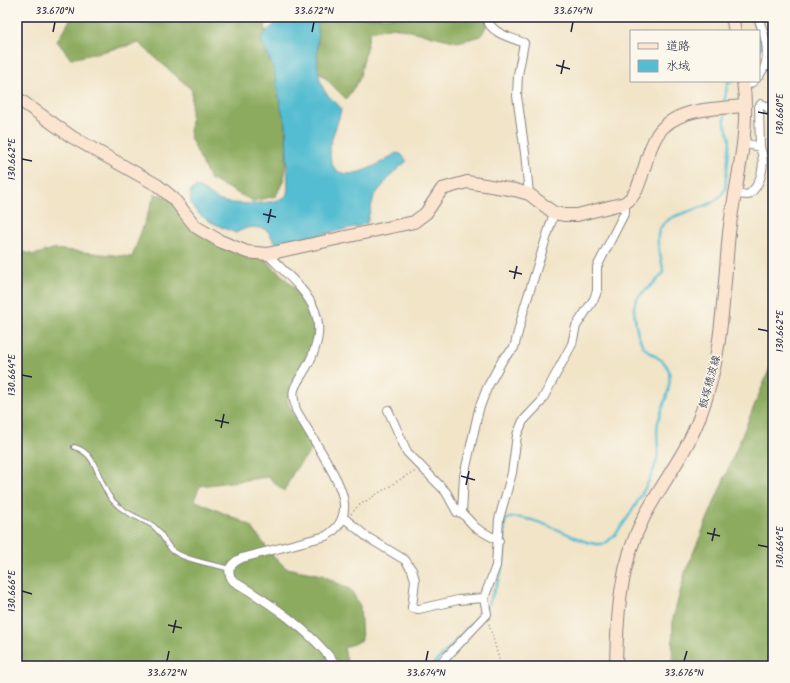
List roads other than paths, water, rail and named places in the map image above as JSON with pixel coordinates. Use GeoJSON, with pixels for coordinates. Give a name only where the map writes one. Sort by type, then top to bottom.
{"type":"FeatureCollection","features":[{"type":"Feature","properties":{"kind":"street"},"geometry":{"type":"LineString","coordinates":[[486,17],[495,31],[524,43],[518,75],[517,96],[529,194]]}},
{"type":"Feature","properties":{"kind":"street"},"geometry":{"type":"LineString","coordinates":[[732,17],[734,30]]}},
{"type":"Feature","properties":{"kind":"street"},"geometry":{"type":"LineString","coordinates":[[758,17],[766,40],[769,66],[760,75]]}},
{"type":"Feature","properties":{"kind":"street","name":"飯塚穂波線"},"geometry":{"type":"LineString","coordinates":[[616,666],[619,602],[632,544],[644,518],[693,434],[712,381],[722,329],[730,231],[743,143],[743,84]]}},
{"type":"Feature","properties":{"kind":"street"},"geometry":{"type":"LineString","coordinates":[[17,98],[72,137],[157,185],[174,198],[196,227],[220,241],[247,252],[267,254],[414,222],[426,213],[442,189],[467,182],[515,190],[529,194],[554,213],[577,215],[625,203],[631,199],[638,188],[658,134],[671,121],[686,113],[744,106]]}},
{"type":"Feature","properties":{"kind":"street"},"geometry":{"type":"LineString","coordinates":[[736,194],[748,196],[752,192],[764,164],[760,147],[759,107],[761,104],[766,106],[773,113]]}},
{"type":"Feature","properties":{"kind":"street"},"geometry":{"type":"LineString","coordinates":[[743,143],[760,147]]}},
{"type":"Feature","properties":{"kind":"street"},"geometry":{"type":"LineString","coordinates":[[438,666],[487,613],[485,600],[496,566],[499,541],[499,519],[512,473],[518,435],[523,421],[541,402],[572,344],[576,326],[594,300],[597,291],[598,267],[625,212],[625,203]]}},
{"type":"Feature","properties":{"kind":"street"},"geometry":{"type":"LineString","coordinates":[[462,513],[464,476],[479,409],[487,388],[503,359],[514,348],[524,309],[554,213]]}},
{"type":"Feature","properties":{"kind":"street"},"geometry":{"type":"LineString","coordinates":[[267,254],[304,291],[314,307],[319,320],[320,330],[316,347],[303,374],[296,383],[292,397],[296,410],[341,487],[345,518],[367,537],[405,560],[412,570],[415,580],[412,608],[419,609],[458,600],[485,600]]}},
{"type":"Feature","properties":{"kind":"street"},"geometry":{"type":"LineString","coordinates":[[388,410],[407,452],[446,492],[457,512],[462,513],[476,528],[499,541]]}},
{"type":"Feature","properties":{"kind":"street"},"geometry":{"type":"LineString","coordinates":[[337,666],[325,650],[276,607],[233,581],[229,575],[229,568],[232,563],[242,558],[326,536],[331,533],[345,518]]}},
{"type":"Feature","properties":{"kind":"lane"},"geometry":{"type":"LineString","coordinates":[[74,447],[82,449],[88,453],[104,489],[112,501],[125,512],[152,525],[159,531],[171,549],[179,555],[229,568]]}},
{"type":"Feature","properties":{"kind":"water"},"geometry":{"type":"Polygon","coordinates":[[[277,17],[317,17],[317,62],[320,79],[325,92],[341,109],[330,146],[332,164],[338,171],[346,174],[357,173],[379,164],[396,153],[401,154],[407,161],[393,173],[374,196],[367,223],[281,244],[274,241],[267,230],[251,227],[236,233],[210,221],[198,213],[194,208],[191,203],[190,196],[191,190],[196,187],[221,201],[234,203],[265,203],[281,199],[286,196],[288,187],[286,124],[281,109],[274,70],[261,40],[263,35],[275,24],[277,17]]]}},
{"type":"Feature","properties":{"kind":"waterway"},"geometry":{"type":"LineString","coordinates":[[752,17],[757,30]]}},
{"type":"Feature","properties":{"kind":"waterway"},"geometry":{"type":"LineString","coordinates":[[760,42],[760,48]]}},
{"type":"Feature","properties":{"kind":"waterway"},"geometry":{"type":"LineString","coordinates":[[760,68],[773,74]]}},
{"type":"Feature","properties":{"kind":"waterway"},"geometry":{"type":"LineString","coordinates":[[724,103],[728,82]]}},
{"type":"Feature","properties":{"kind":"waterway"},"geometry":{"type":"LineString","coordinates":[[727,85],[732,82]]}},
{"type":"Feature","properties":{"kind":"waterway"},"geometry":{"type":"LineString","coordinates":[[488,605],[500,577],[504,559],[505,520],[513,518],[533,520],[584,541],[595,544],[603,544],[612,538],[628,517],[650,478],[657,459],[658,422],[668,392],[670,379],[666,364],[649,352],[640,341],[635,319],[635,303],[641,294],[656,282],[663,272],[658,240],[658,235],[662,226],[669,219],[710,204],[719,198],[725,189],[730,139],[725,124],[724,110]]}},
{"type":"Feature","properties":{"kind":"waterway"},"geometry":{"type":"LineString","coordinates":[[432,666],[485,609]]}}]}
